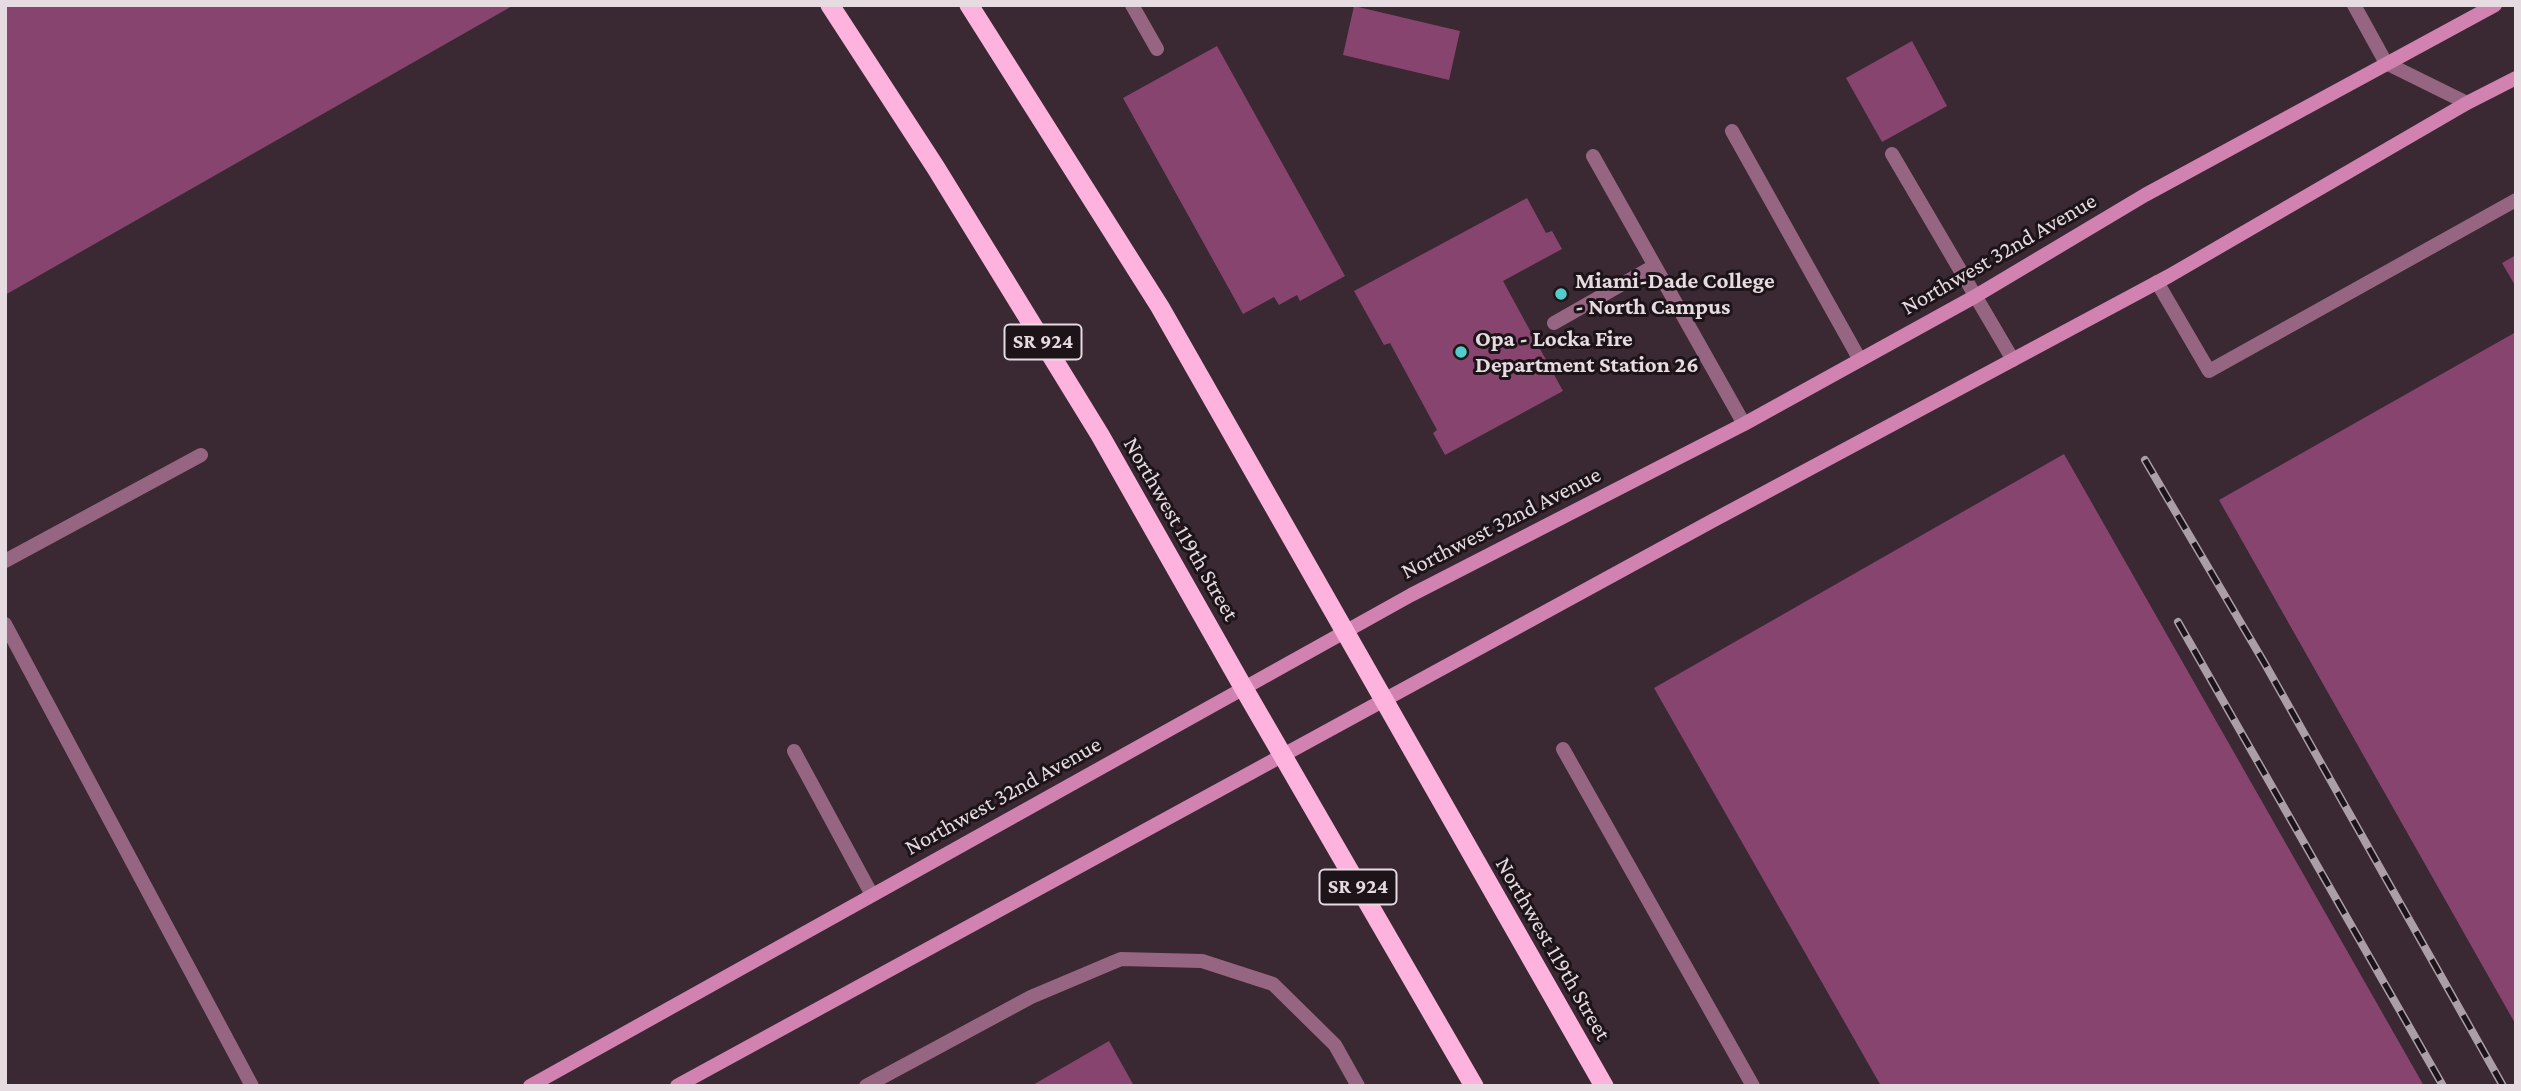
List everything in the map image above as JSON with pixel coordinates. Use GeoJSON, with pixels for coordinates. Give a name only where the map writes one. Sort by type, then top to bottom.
{"type":"FeatureCollection","features":[{"type":"Feature","properties":{"kind":"highway","name":"Northwest 119th Street"},"geometry":{"type":"LineString","coordinates":[[830,5],[936,167],[1100,435],[1474,1086]]}},
{"type":"Feature","properties":{"kind":"highway","name":"Northwest 119th Street"},"geometry":{"type":"LineString","coordinates":[[970,5],[1160,307],[1604,1086]]}},
{"type":"Feature","properties":{"kind":"main road","name":"Northwest 32nd Avenue"},"geometry":{"type":"LineString","coordinates":[[530,1086],[1243,687],[1411,595],[1744,424],[1975,297],[2145,195],[2495,5]]}},
{"type":"Feature","properties":{"kind":"main road"},"geometry":{"type":"LineString","coordinates":[[677,1086],[2157,282],[2516,78]]}},
{"type":"Feature","properties":{"kind":"street"},"geometry":{"type":"LineString","coordinates":[[1132,5],[1157,49]]}},
{"type":"Feature","properties":{"kind":"street"},"geometry":{"type":"LineString","coordinates":[[2354,5],[2386,63],[2468,103]]}},
{"type":"Feature","properties":{"kind":"street"},"geometry":{"type":"LineString","coordinates":[[1732,131],[1860,360]]}},
{"type":"Feature","properties":{"kind":"street"},"geometry":{"type":"LineString","coordinates":[[1892,154],[2013,360]]}},
{"type":"Feature","properties":{"kind":"street"},"geometry":{"type":"LineString","coordinates":[[1593,156],[1744,424]]}},
{"type":"Feature","properties":{"kind":"street"},"geometry":{"type":"LineString","coordinates":[[2157,282],[2209,371],[2516,200]]}},
{"type":"Feature","properties":{"kind":"street"},"geometry":{"type":"LineString","coordinates":[[1553,323],[1654,266]]}},
{"type":"Feature","properties":{"kind":"street"},"geometry":{"type":"LineString","coordinates":[[5,561],[201,455]]}},
{"type":"Feature","properties":{"kind":"street"},"geometry":{"type":"LineString","coordinates":[[5,624],[252,1086]]}},
{"type":"Feature","properties":{"kind":"street"},"geometry":{"type":"LineString","coordinates":[[1563,749],[1752,1086]]}},
{"type":"Feature","properties":{"kind":"street"},"geometry":{"type":"LineString","coordinates":[[794,751],[872,895]]}},
{"type":"Feature","properties":{"kind":"street"},"geometry":{"type":"LineString","coordinates":[[866,1086],[1031,997],[1121,960],[1202,961],[1273,984],[1335,1045],[1358,1086]]}},
{"type":"Feature","properties":{"kind":"building"},"geometry":{"type":"Polygon","coordinates":[[[5,5],[514,5],[5,295],[5,5]]]}},
{"type":"Feature","properties":{"kind":"building"},"geometry":{"type":"Polygon","coordinates":[[[1354,6],[1460,31],[1449,80],[1343,55],[1354,6]]]}},
{"type":"Feature","properties":{"kind":"building"},"geometry":{"type":"Polygon","coordinates":[[[1912,41],[1947,106],[1882,142],[1846,78],[1912,41]]]}},
{"type":"Feature","properties":{"kind":"building"},"geometry":{"type":"Polygon","coordinates":[[[1217,46],[1345,276],[1300,301],[1297,295],[1279,305],[1274,297],[1243,314],[1123,98],[1217,46]]]}},
{"type":"Feature","properties":{"kind":"building"},"geometry":{"type":"Polygon","coordinates":[[[1527,198],[1546,233],[1552,231],[1562,249],[1503,281],[1563,391],[1445,455],[1433,433],[1437,430],[1390,343],[1384,345],[1354,291],[1527,198]]]}},
{"type":"Feature","properties":{"kind":"building"},"geometry":{"type":"Polygon","coordinates":[[[2516,255],[2516,287],[2502,263],[2516,255]]]}},
{"type":"Feature","properties":{"kind":"building"},"geometry":{"type":"Polygon","coordinates":[[[2516,332],[2516,1025],[2219,500],[2516,332]]]}},
{"type":"Feature","properties":{"kind":"building"},"geometry":{"type":"Polygon","coordinates":[[[2064,454],[2424,1086],[1881,1086],[1654,688],[2064,454]]]}},
{"type":"Feature","properties":{"kind":"building"},"geometry":{"type":"Polygon","coordinates":[[[1109,1041],[1134,1086],[1031,1086],[1109,1041]]]}},
{"type":"Feature","properties":{"kind":"railway"},"geometry":{"type":"LineString","coordinates":[[2145,460],[2265,664],[2503,1086]]}},
{"type":"Feature","properties":{"kind":"railway"},"geometry":{"type":"LineString","coordinates":[[2178,622],[2443,1086]]}},
{"type":"Feature","properties":{"kind":"place","name":"Miami-Dade College - North Campus"},"geometry":{"type":"Point","coordinates":[1561,294]}},
{"type":"Feature","properties":{"kind":"place","name":"Opa - Locka Fire Department Station 26"},"geometry":{"type":"Point","coordinates":[1461,352]}}]}
